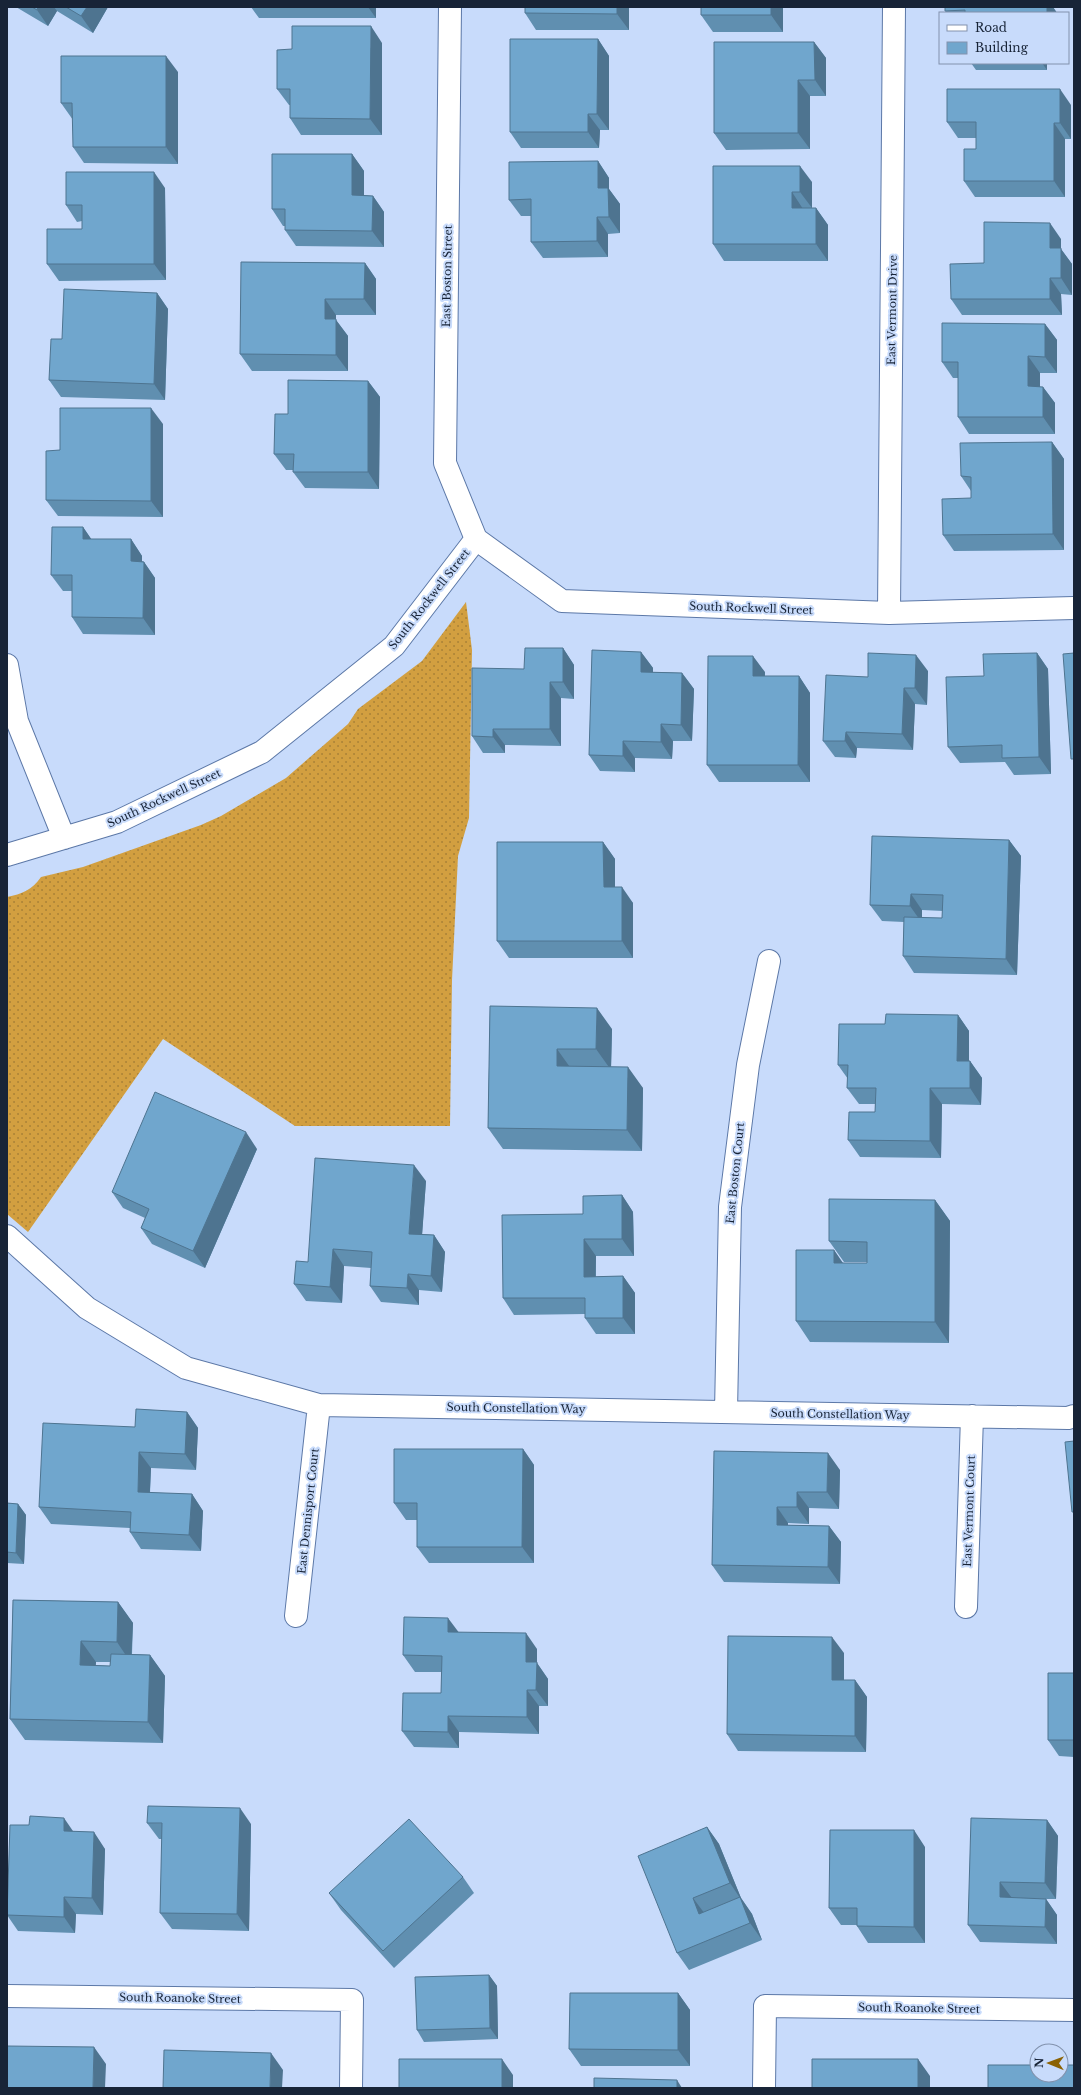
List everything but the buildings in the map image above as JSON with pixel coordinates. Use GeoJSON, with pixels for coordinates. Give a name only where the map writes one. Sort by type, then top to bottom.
{"type":"FeatureCollection","features":[{"type":"Feature","properties":{"kind":"street","name":"East Boston Street"},"geometry":{"type":"LineString","coordinates":[[450,7],[445,463],[476,539]]}},
{"type":"Feature","properties":{"kind":"street","name":"East Vermont Drive"},"geometry":{"type":"LineString","coordinates":[[889,613],[894,7]]}},
{"type":"Feature","properties":{"kind":"street","name":"South Rockwell Street"},"geometry":{"type":"LineString","coordinates":[[7,855],[117,822],[262,752],[394,646],[476,539],[562,601],[889,613],[1074,608]]}},
{"type":"Feature","properties":{"kind":"street"},"geometry":{"type":"LineString","coordinates":[[7,665],[17,721],[64,838]]}},
{"type":"Feature","properties":{"kind":"street","name":"East Boston Court"},"geometry":{"type":"LineString","coordinates":[[726,1412],[730,1207],[748,1065],[769,961]]}},
{"type":"Feature","properties":{"kind":"street","name":"South Constellation Way"},"geometry":{"type":"LineString","coordinates":[[7,1236],[87,1308],[186,1368],[320,1405],[972,1416],[1074,1416]]}},
{"type":"Feature","properties":{"kind":"street","name":"East Dennisport Court"},"geometry":{"type":"LineString","coordinates":[[296,1616],[320,1405]]}},
{"type":"Feature","properties":{"kind":"street","name":"East Vermont Court"},"geometry":{"type":"LineString","coordinates":[[966,1607],[972,1416]]}},
{"type":"Feature","properties":{"kind":"street","name":"South Roanoke Street"},"geometry":{"type":"LineString","coordinates":[[7,1996],[352,2000],[351,2088]]}},
{"type":"Feature","properties":{"kind":"street","name":"South Roanoke Street"},"geometry":{"type":"LineString","coordinates":[[764,2088],[765,2006],[1074,2010]]}},
{"type":"Feature","properties":{"kind":"shaded area"},"geometry":{"type":"Polygon","coordinates":[[[466,602],[472,650],[469,818],[458,856],[452,980],[450,1126],[295,1126],[163,1039],[28,1232],[7,1214],[7,897],[26,891],[41,877],[83,867],[201,825],[221,816],[286,778],[348,724],[358,709],[422,661],[466,602]]]}}]}
